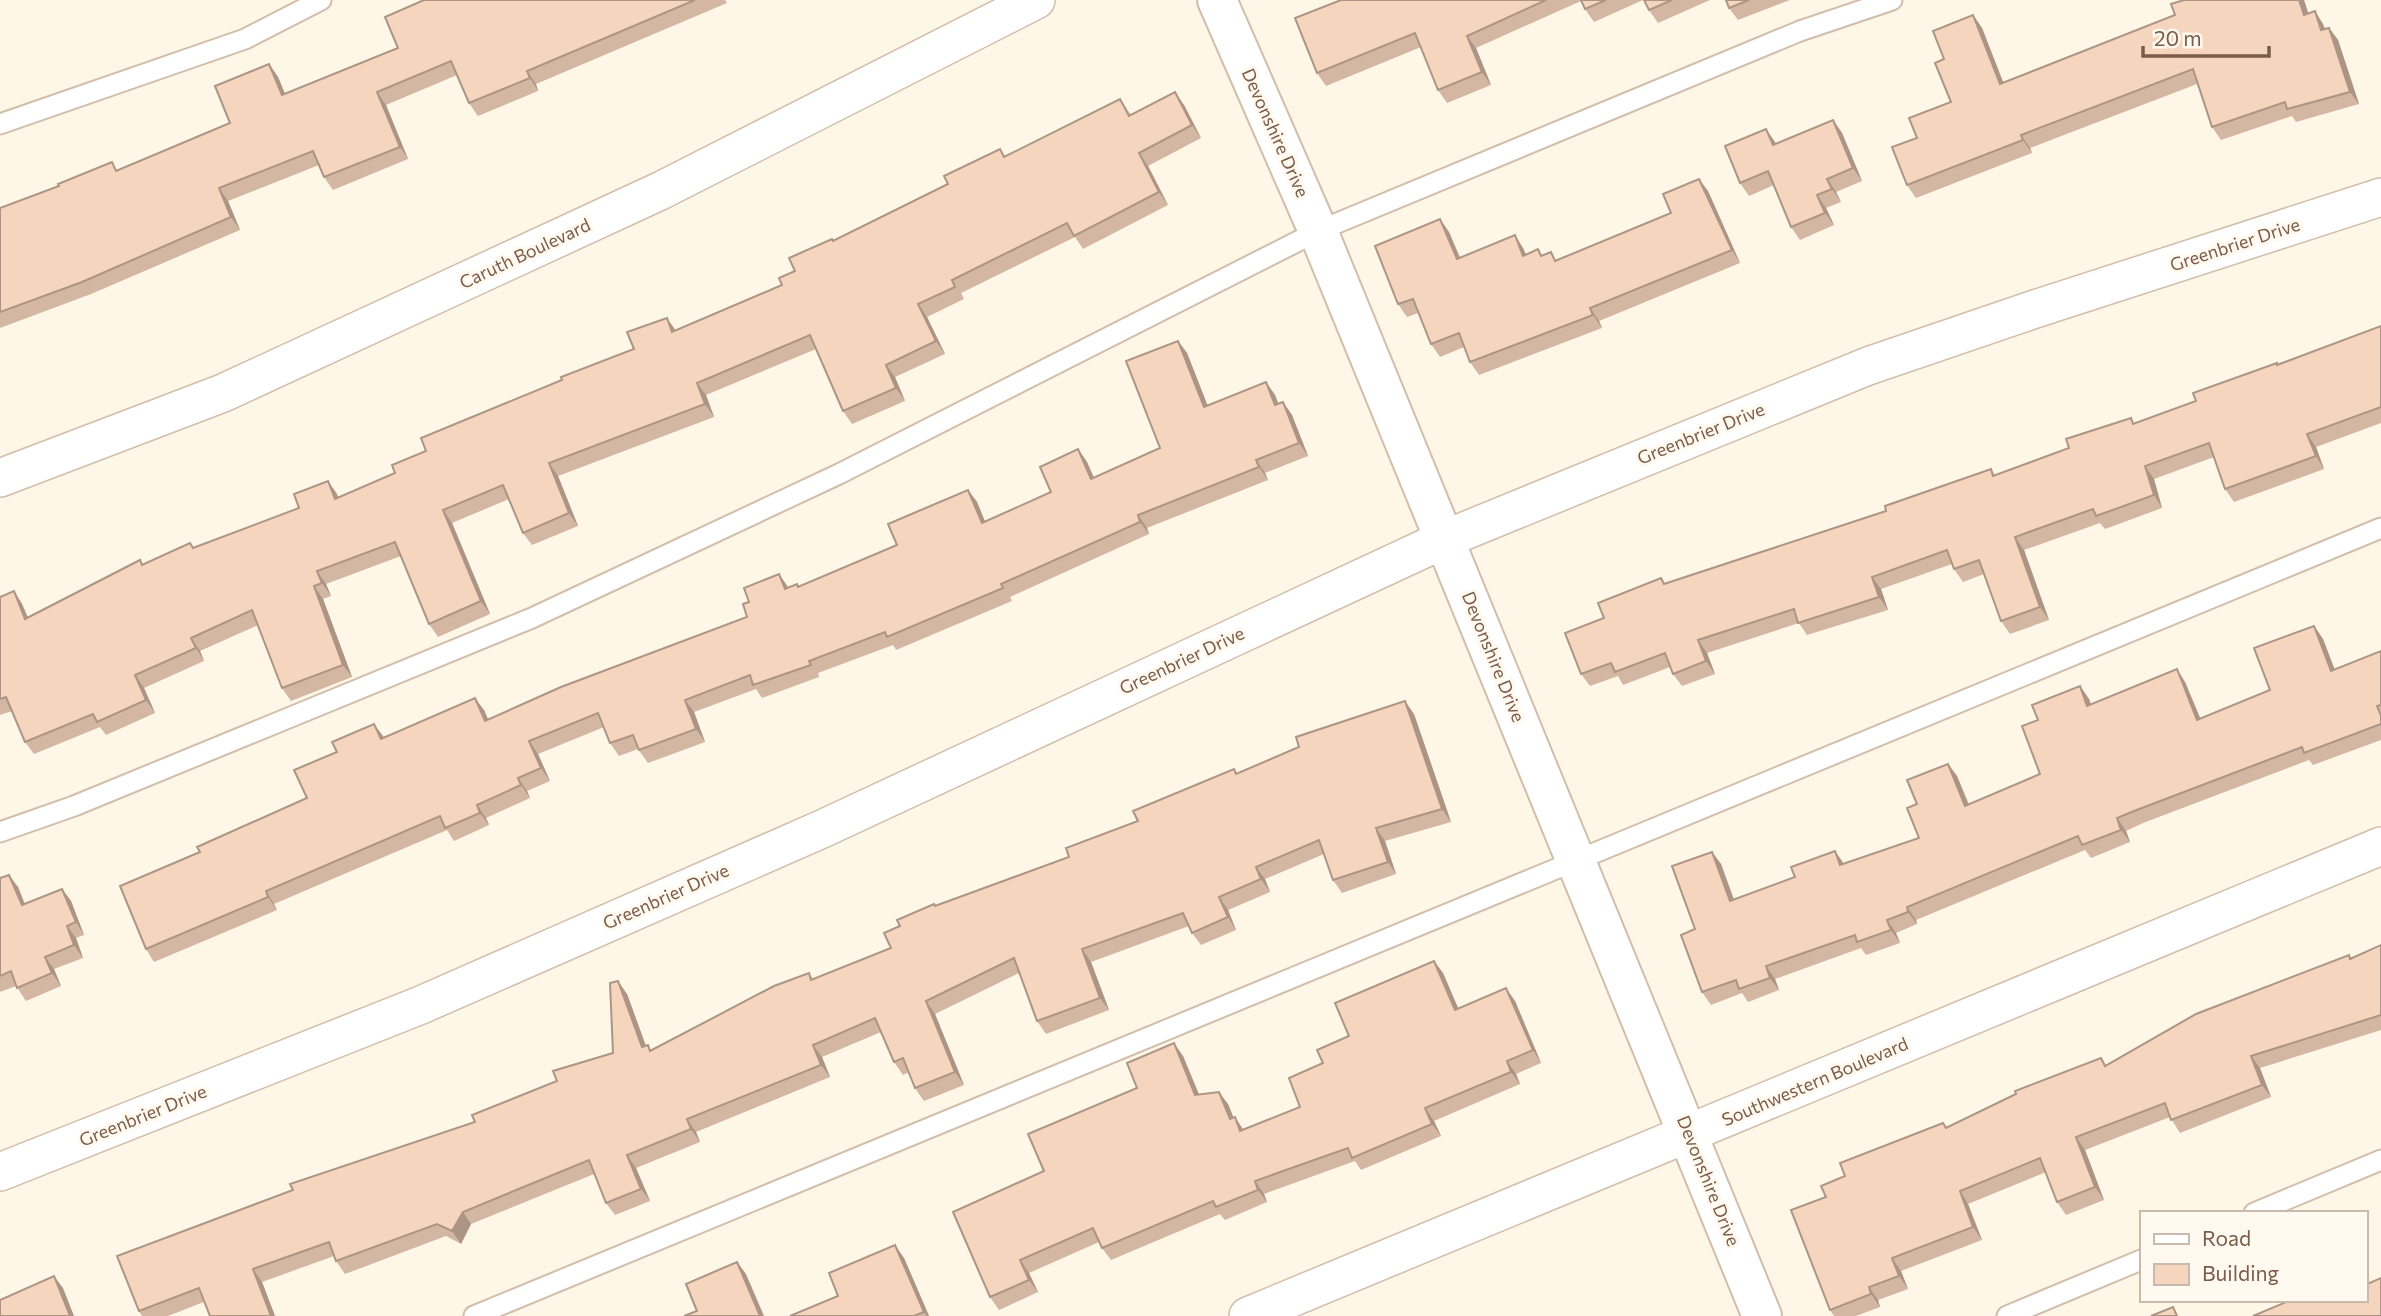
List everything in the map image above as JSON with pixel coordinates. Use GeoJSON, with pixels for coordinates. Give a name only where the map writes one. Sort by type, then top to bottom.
{"type":"FeatureCollection","features":[{"type":"Feature","properties":{"kind":"street","name":"Caruth Boulevard"},"geometry":{"type":"LineString","coordinates":[[0,478],[223,393],[660,191],[1036,0]]}},
{"type":"Feature","properties":{"kind":"street","name":"Devonshire Drive"},"geometry":{"type":"LineString","coordinates":[[1217,0],[1318,231],[1762,1316]]}},
{"type":"Feature","properties":{"kind":"street","name":"Greenbrier Drive"},"geometry":{"type":"LineString","coordinates":[[0,1172],[421,1005],[822,829],[1445,539],[1868,366],[2381,197]]}},
{"type":"Feature","properties":{"kind":"street","name":"Southwestern Boulevard"},"geometry":{"type":"LineString","coordinates":[[1248,1316],[2381,846]]}},
{"type":"Feature","properties":{"kind":"lane"},"geometry":{"type":"LineString","coordinates":[[0,124],[245,39],[321,0]]}},
{"type":"Feature","properties":{"kind":"lane"},"geometry":{"type":"LineString","coordinates":[[0,832],[74,806],[532,618],[839,474],[1318,231],[1800,31],[1892,0]]}},
{"type":"Feature","properties":{"kind":"lane"},"geometry":{"type":"LineString","coordinates":[[474,1316],[2381,528]]}},
{"type":"Feature","properties":{"kind":"lane"},"geometry":{"type":"LineString","coordinates":[[2260,1211],[2381,1160]]}},
{"type":"Feature","properties":{"kind":"lane"},"geometry":{"type":"LineString","coordinates":[[2007,1316],[2140,1260]]}},
{"type":"Feature","properties":{"kind":"building"},"geometry":{"type":"Polygon","coordinates":[[[424,0],[695,0],[527,71],[530,78],[469,103],[451,61],[377,92],[400,147],[324,177],[313,151],[219,188],[231,217],[82,282],[0,312],[0,208],[112,162],[116,171],[230,123],[215,86],[269,64],[282,95],[398,48],[385,17],[424,0]]]}},
{"type":"Feature","properties":{"kind":"building"},"geometry":{"type":"Polygon","coordinates":[[[1341,0],[1546,0],[1467,36],[1482,72],[1438,90],[1415,33],[1317,73],[1295,18],[1341,0]]]}},
{"type":"Feature","properties":{"kind":"building"},"geometry":{"type":"Polygon","coordinates":[[[1581,0],[1606,0],[1585,9],[1581,0]]]}},
{"type":"Feature","properties":{"kind":"building"},"geometry":{"type":"Polygon","coordinates":[[[1644,0],[1672,0],[1649,10],[1644,0]]]}},
{"type":"Feature","properties":{"kind":"building"},"geometry":{"type":"Polygon","coordinates":[[[1726,0],[1749,0],[1729,8],[1726,0]]]}},
{"type":"Feature","properties":{"kind":"building"},"geometry":{"type":"Polygon","coordinates":[[[2184,0],[2299,0],[2304,15],[2315,11],[2321,30],[2329,28],[2350,92],[2287,109],[2285,102],[2212,127],[2193,69],[2021,135],[2023,140],[1907,185],[1892,147],[1917,138],[1909,118],[1951,102],[1935,63],[1944,59],[1933,31],[1973,15],[2000,84],[2175,15],[2171,4],[2184,0]]]}},
{"type":"Feature","properties":{"kind":"building"},"geometry":{"type":"Polygon","coordinates":[[[1175,92],[1192,125],[1139,153],[1159,192],[1074,236],[1067,223],[952,280],[955,287],[918,304],[936,341],[886,365],[896,388],[843,411],[810,335],[697,383],[705,404],[549,463],[569,513],[523,533],[503,485],[443,510],[481,601],[429,624],[395,542],[317,571],[322,583],[314,586],[343,665],[282,688],[252,610],[191,638],[196,648],[135,675],[146,700],[97,722],[93,714],[25,742],[6,697],[0,699],[0,597],[14,591],[25,619],[140,560],[142,565],[190,543],[193,548],[299,508],[294,494],[328,481],[335,499],[395,473],[392,465],[426,451],[421,438],[562,380],[561,377],[634,349],[627,332],[667,318],[672,332],[782,285],[779,278],[795,271],[789,258],[832,239],[833,241],[948,184],[944,176],[1000,149],[1004,157],[1120,99],[1129,116],[1175,92]]]}},
{"type":"Feature","properties":{"kind":"building"},"geometry":{"type":"Polygon","coordinates":[[[1833,120],[1853,168],[1827,179],[1832,189],[1817,195],[1825,213],[1791,227],[1768,171],[1740,183],[1725,146],[1766,129],[1773,145],[1833,120]]]}},
{"type":"Feature","properties":{"kind":"building"},"geometry":{"type":"Polygon","coordinates":[[[1699,179],[1732,250],[1590,308],[1593,315],[1470,362],[1459,333],[1431,344],[1413,299],[1398,304],[1375,246],[1440,219],[1457,259],[1515,235],[1523,256],[1538,249],[1541,256],[1551,252],[1555,261],[1671,213],[1663,194],[1699,179]]]}},
{"type":"Feature","properties":{"kind":"building"},"geometry":{"type":"Polygon","coordinates":[[[2381,326],[2381,407],[2307,434],[2316,456],[2225,489],[2209,443],[2145,466],[2154,495],[2096,516],[2093,509],[2015,537],[2040,607],[2001,621],[1979,560],[1954,569],[1947,550],[1872,577],[1879,597],[1798,623],[1794,609],[1698,640],[1706,661],[1673,674],[1665,653],[1615,672],[1611,663],[1581,674],[1565,633],[1604,618],[1598,603],[1661,578],[1664,584],[1886,511],[1885,506],[1991,469],[1993,476],[2069,448],[2066,439],[2131,418],[2133,424],[2196,401],[2193,393],[2381,326]]]}},
{"type":"Feature","properties":{"kind":"building"},"geometry":{"type":"Polygon","coordinates":[[[1178,341],[1204,407],[1266,382],[1275,405],[1283,402],[1299,443],[1256,460],[1259,467],[1138,515],[1140,522],[1001,584],[1003,588],[887,637],[885,632],[809,661],[811,665],[753,685],[750,675],[685,700],[696,729],[639,750],[633,735],[610,743],[598,713],[529,741],[541,768],[518,778],[521,785],[477,805],[480,813],[445,828],[440,816],[266,891],[268,897],[146,949],[120,886],[200,852],[197,847],[307,798],[294,770],[337,752],[332,742],[374,724],[381,739],[475,698],[485,721],[561,687],[747,617],[743,604],[749,602],[744,588],[779,574],[785,589],[797,584],[798,587],[897,545],[888,524],[968,490],[982,523],[1051,492],[1040,467],[1078,449],[1091,479],[1160,448],[1126,361],[1178,341]]]}},
{"type":"Feature","properties":{"kind":"building"},"geometry":{"type":"Polygon","coordinates":[[[2314,626],[2331,671],[2381,651],[2381,705],[2377,706],[2381,724],[2304,753],[2302,747],[2117,818],[2121,830],[2082,845],[2078,836],[1907,907],[1908,912],[1887,920],[1891,930],[1857,942],[1855,935],[1766,966],[1770,978],[1739,989],[1736,980],[1702,992],[1681,935],[1695,929],[1672,866],[1712,852],[1730,901],[1795,877],[1791,867],[1835,851],[1840,865],[1919,838],[1907,808],[1917,804],[1907,780],[1948,764],[1965,806],[2040,774],[2022,726],[2038,720],[2032,705],[2080,686],[2087,706],[2177,669],[2197,720],[2270,690],[2254,648],[2314,626]]]}},
{"type":"Feature","properties":{"kind":"building"},"geometry":{"type":"Polygon","coordinates":[[[1405,701],[1442,809],[1376,828],[1388,862],[1333,880],[1319,840],[1256,867],[1261,879],[1219,897],[1228,917],[1192,933],[1183,913],[1082,949],[1100,998],[1037,1021],[1014,958],[926,1001],[955,1072],[915,1088],[903,1058],[894,1062],[875,1018],[813,1045],[821,1065],[687,1119],[691,1129],[627,1155],[641,1189],[606,1203],[589,1160],[463,1212],[452,1231],[437,1224],[336,1261],[329,1242],[253,1269],[271,1316],[210,1316],[199,1288],[139,1311],[117,1256],[293,1190],[290,1184],[475,1122],[472,1115],[557,1081],[553,1071],[613,1053],[610,983],[618,981],[642,1047],[648,1045],[650,1051],[774,986],[809,973],[811,980],[891,948],[884,933],[900,926],[897,920],[934,904],[935,906],[1069,857],[1066,848],[1138,821],[1133,811],[1234,769],[1236,774],[1299,747],[1296,737],[1405,701]]]}},
{"type":"Feature","properties":{"kind":"building"},"geometry":{"type":"Polygon","coordinates":[[[9,875],[22,905],[62,889],[76,922],[67,926],[74,945],[45,957],[52,973],[17,988],[11,971],[0,976],[0,878],[9,875]]]}},
{"type":"Feature","properties":{"kind":"building"},"geometry":{"type":"Polygon","coordinates":[[[2381,945],[2381,1015],[2251,1056],[2262,1085],[2171,1120],[2165,1103],[2076,1137],[2095,1187],[2057,1202],[2040,1158],[1960,1191],[1973,1227],[1892,1258],[1899,1276],[1869,1287],[1871,1294],[1830,1310],[1791,1210],[1826,1197],[1821,1186],[1845,1176],[1840,1163],[1943,1123],[1946,1128],[2016,1094],[2015,1091],[2101,1058],[2105,1066],[2196,1014],[2349,955],[2350,959],[2381,945]]]}},
{"type":"Feature","properties":{"kind":"building"},"geometry":{"type":"Polygon","coordinates":[[[1434,961],[1455,1010],[1506,988],[1533,1050],[1507,1061],[1511,1072],[1425,1108],[1432,1124],[1352,1158],[1348,1148],[1255,1181],[1258,1190],[1216,1207],[1213,1201],[1102,1248],[1093,1228],[1020,1260],[1029,1280],[990,1297],[953,1212],[1044,1171],[1028,1134],[1137,1088],[1127,1063],[1174,1043],[1195,1095],[1219,1092],[1230,1119],[1235,1117],[1240,1131],[1300,1107],[1289,1078],[1323,1063],[1317,1050],[1349,1036],[1335,1003],[1434,961]]]}},
{"type":"Feature","properties":{"kind":"building"},"geometry":{"type":"Polygon","coordinates":[[[895,1245],[924,1312],[914,1316],[790,1316],[838,1296],[829,1273],[895,1245]]]}},
{"type":"Feature","properties":{"kind":"building"},"geometry":{"type":"Polygon","coordinates":[[[737,1262],[760,1316],[684,1316],[697,1311],[686,1284],[737,1262]]]}},
{"type":"Feature","properties":{"kind":"building"},"geometry":{"type":"Polygon","coordinates":[[[54,1276],[70,1316],[0,1316],[0,1300],[54,1276]]]}},
{"type":"Feature","properties":{"kind":"building"},"geometry":{"type":"Polygon","coordinates":[[[2381,1278],[2381,1316],[2253,1316],[2286,1302],[2367,1302],[2367,1284],[2381,1278]]]}},
{"type":"Feature","properties":{"kind":"building"},"geometry":{"type":"Polygon","coordinates":[[[2173,1307],[2177,1316],[2151,1316],[2173,1307]]]}}]}
